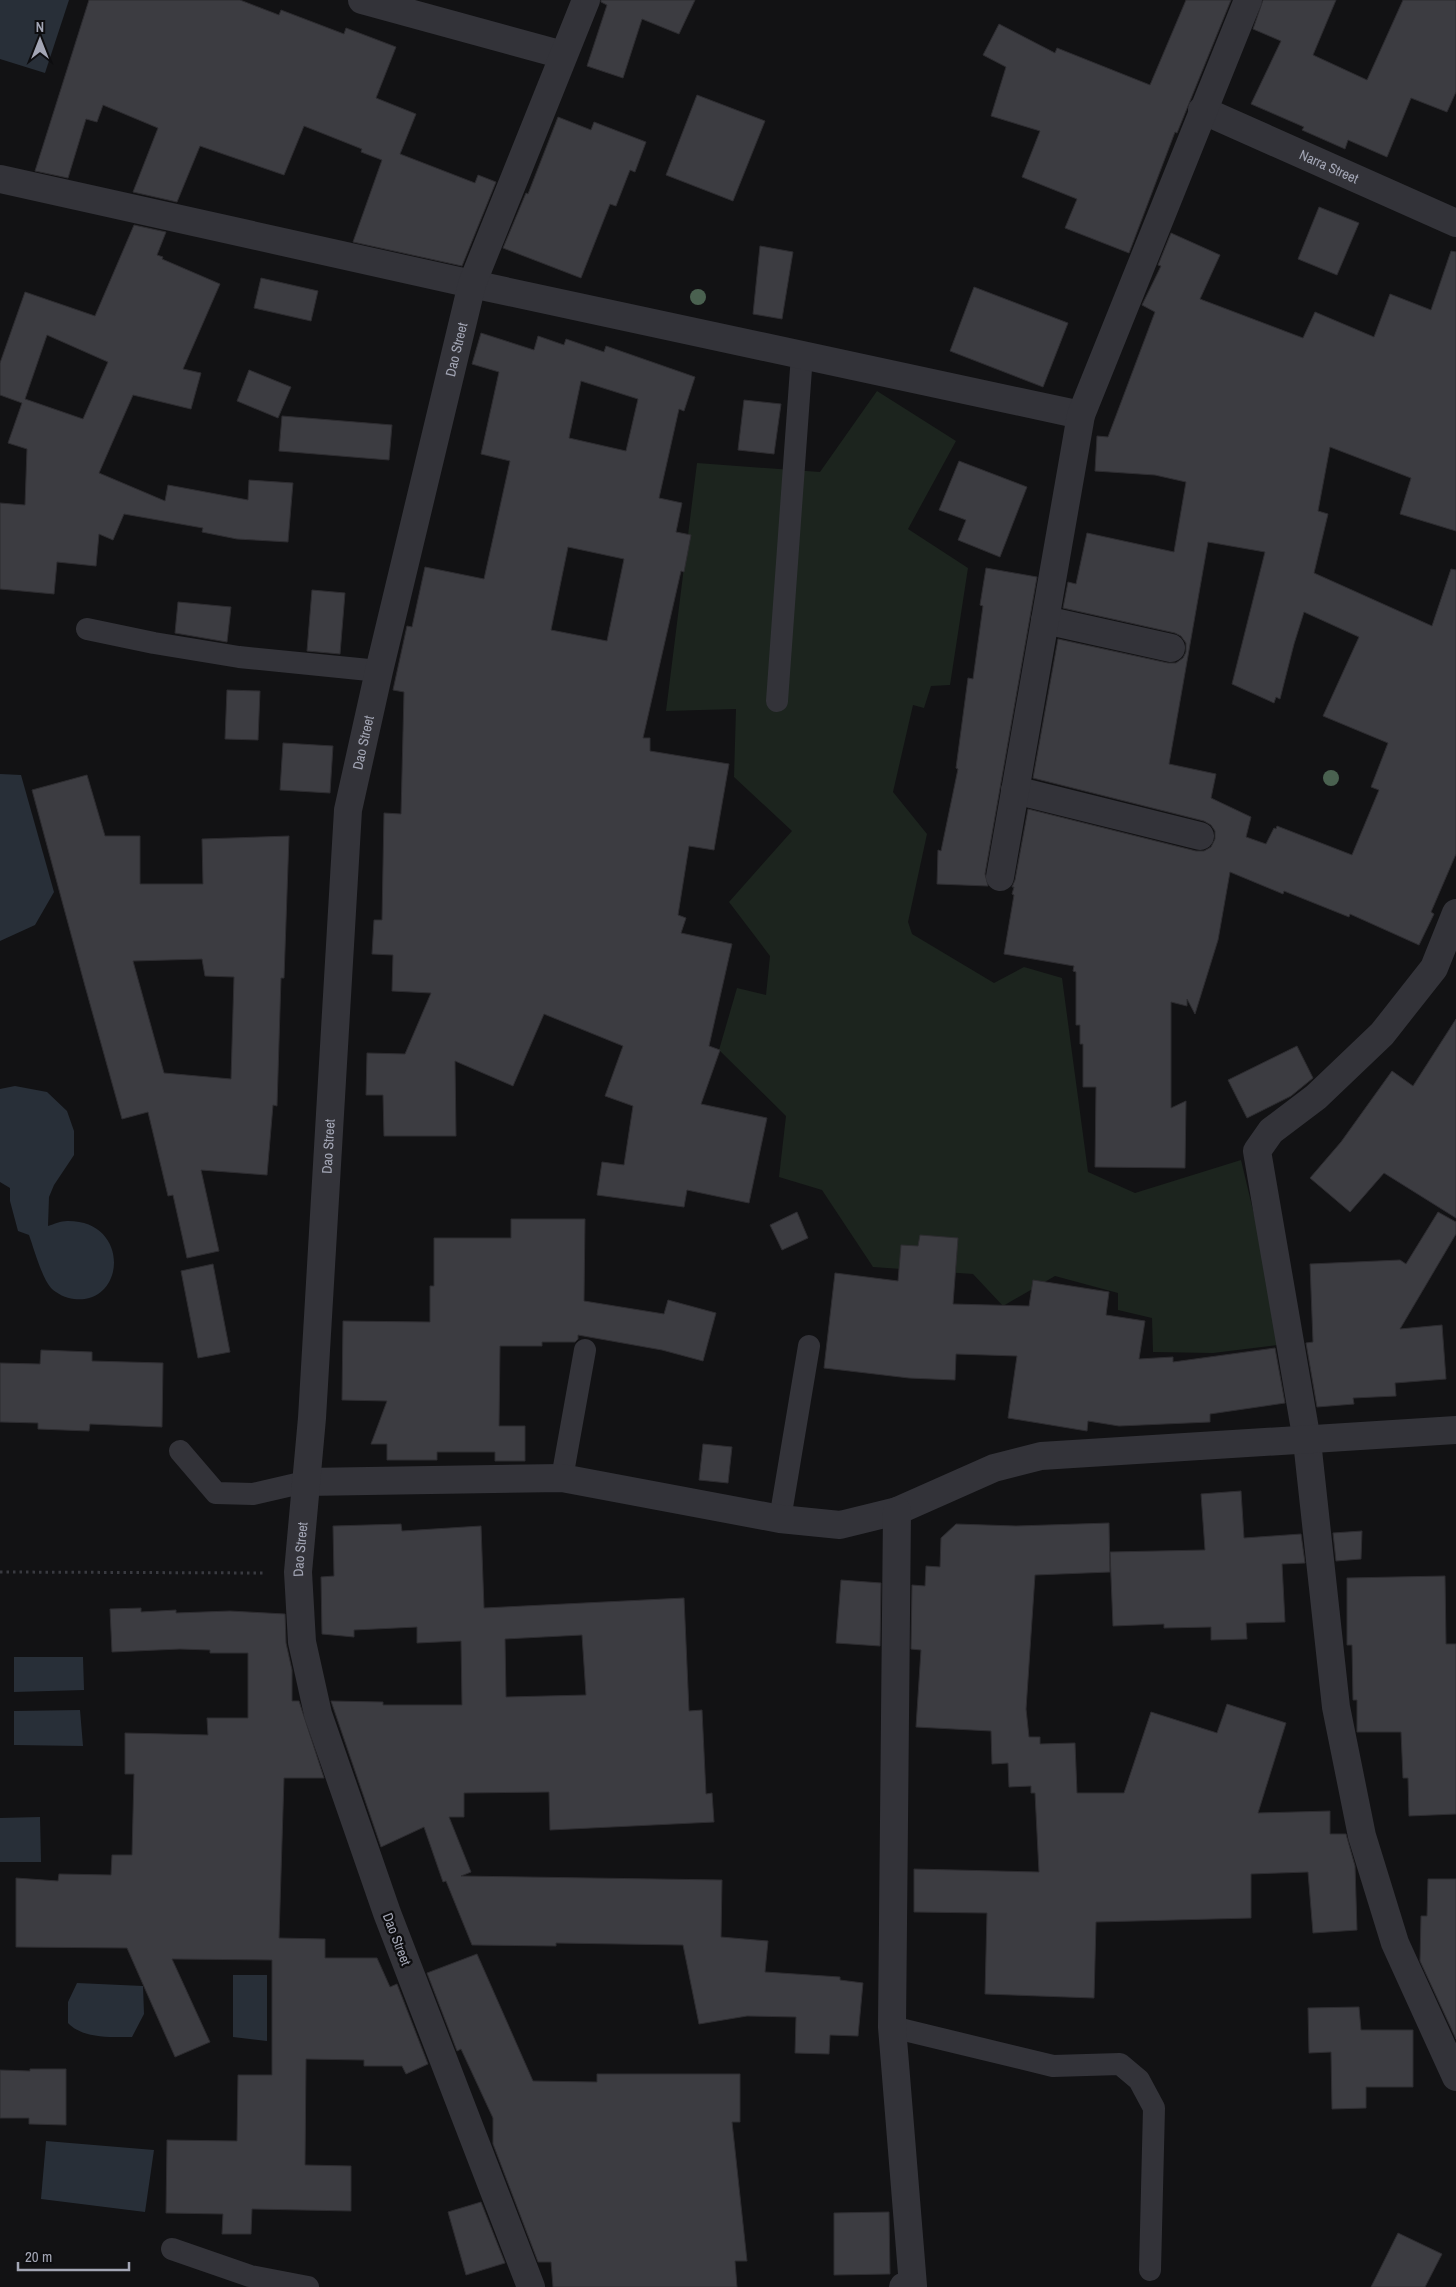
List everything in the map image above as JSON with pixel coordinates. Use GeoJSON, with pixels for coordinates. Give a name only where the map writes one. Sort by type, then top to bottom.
{"type":"FeatureCollection","features":[{"type":"Feature","properties":{"kind":"street"},"geometry":{"type":"LineString","coordinates":[[362,0],[563,55]]}},
{"type":"Feature","properties":{"kind":"street","name":"Dao Street"},"geometry":{"type":"LineString","coordinates":[[531,2287],[387,1913],[318,1714],[302,1642],[298,1572],[312,1418],[348,810],[379,671],[472,284],[586,0]]}},
{"type":"Feature","properties":{"kind":"street"},"geometry":{"type":"LineString","coordinates":[[1000,877],[1081,415],[1202,110],[1248,0]]}},
{"type":"Feature","properties":{"kind":"street","name":"Narra Street"},"geometry":{"type":"LineString","coordinates":[[1202,110],[1456,222]]}},
{"type":"Feature","properties":{"kind":"street"},"geometry":{"type":"LineString","coordinates":[[0,179],[472,284],[1081,415]]}},
{"type":"Feature","properties":{"kind":"street"},"geometry":{"type":"LineString","coordinates":[[1045,620],[1171,648]]}},
{"type":"Feature","properties":{"kind":"street"},"geometry":{"type":"LineString","coordinates":[[1015,790],[1200,836]]}},
{"type":"Feature","properties":{"kind":"street"},"geometry":{"type":"LineString","coordinates":[[1456,913],[1434,968],[1382,1034],[1316,1097],[1271,1131],[1257,1151],[1307,1441],[1336,1707],[1362,1836],[1395,1943],[1456,2077]]}},
{"type":"Feature","properties":{"kind":"street"},"geometry":{"type":"LineString","coordinates":[[305,1482],[562,1478],[780,1519],[840,1525],[897,1511],[994,1468],[1041,1456],[1307,1441],[1456,1430]]}},
{"type":"Feature","properties":{"kind":"street"},"geometry":{"type":"LineString","coordinates":[[897,1511],[892,2027],[910,2287]]}},
{"type":"Feature","properties":{"kind":"lane"},"geometry":{"type":"LineString","coordinates":[[777,701],[802,355]]}},
{"type":"Feature","properties":{"kind":"lane"},"geometry":{"type":"LineString","coordinates":[[87,629],[239,657],[379,671]]}},
{"type":"Feature","properties":{"kind":"lane"},"geometry":{"type":"LineString","coordinates":[[780,1519],[809,1346]]}},
{"type":"Feature","properties":{"kind":"lane"},"geometry":{"type":"LineString","coordinates":[[562,1478],[585,1350]]}},
{"type":"Feature","properties":{"kind":"lane"},"geometry":{"type":"LineString","coordinates":[[180,1451],[216,1493],[253,1494],[305,1482]]}},
{"type":"Feature","properties":{"kind":"lane"},"geometry":{"type":"LineString","coordinates":[[892,2027],[1053,2066],[1120,2064],[1139,2080],[1154,2108],[1150,2270]]}},
{"type":"Feature","properties":{"kind":"lane"},"geometry":{"type":"LineString","coordinates":[[172,2249],[250,2276],[308,2287]]}},
{"type":"Feature","properties":{"kind":"path"},"geometry":{"type":"LineString","coordinates":[[0,1572],[236,1575],[298,1572]]}},
{"type":"Feature","properties":{"kind":"shaded area"},"geometry":{"type":"Polygon","coordinates":[[[0,0],[69,0],[45,73],[0,59],[0,0]]]}},
{"type":"Feature","properties":{"kind":"shaded area"},"geometry":{"type":"Polygon","coordinates":[[[877,391],[956,441],[908,529],[968,568],[950,685],[931,686],[924,708],[913,705],[893,792],[927,834],[908,922],[912,934],[994,983],[1024,967],[1062,978],[1088,1172],[1135,1193],[1241,1160],[1285,1344],[1213,1353],[1153,1352],[1152,1318],[1118,1310],[1118,1293],[1055,1276],[1003,1306],[973,1274],[873,1267],[822,1190],[779,1177],[786,1116],[719,1050],[737,988],[766,995],[770,956],[729,902],[792,831],[734,777],[736,709],[666,711],[697,463],[820,472],[877,391]]]}},
{"type":"Feature","properties":{"kind":"shaded area"},"geometry":{"type":"Polygon","coordinates":[[[0,774],[21,775],[54,892],[35,925],[0,941],[0,774]]]}},
{"type":"Feature","properties":{"kind":"shaded area"},"geometry":{"type":"Polygon","coordinates":[[[15,1086],[47,1092],[67,1111],[74,1131],[74,1155],[54,1185],[49,1197],[48,1226],[67,1221],[88,1224],[102,1234],[111,1247],[114,1262],[112,1277],[104,1289],[91,1297],[74,1299],[65,1297],[51,1288],[41,1271],[29,1235],[18,1231],[10,1201],[10,1188],[0,1182],[0,1089],[15,1086]]]}},
{"type":"Feature","properties":{"kind":"shaded area"},"geometry":{"type":"Polygon","coordinates":[[[14,1657],[83,1657],[84,1690],[14,1692],[14,1657]]]}},
{"type":"Feature","properties":{"kind":"shaded area"},"geometry":{"type":"Polygon","coordinates":[[[80,1710],[83,1746],[14,1745],[14,1711],[80,1710]]]}},
{"type":"Feature","properties":{"kind":"shaded area"},"geometry":{"type":"Polygon","coordinates":[[[40,1817],[41,1862],[0,1862],[0,1818],[40,1817]]]}},
{"type":"Feature","properties":{"kind":"shaded area"},"geometry":{"type":"Polygon","coordinates":[[[233,1975],[267,1975],[267,2041],[233,2037],[233,1975]]]}},
{"type":"Feature","properties":{"kind":"shaded area"},"geometry":{"type":"Polygon","coordinates":[[[77,1983],[143,1986],[144,2014],[132,2037],[98,2036],[82,2032],[68,2023],[68,2002],[77,1983]]]}},
{"type":"Feature","properties":{"kind":"shaded area"},"geometry":{"type":"Polygon","coordinates":[[[46,2141],[154,2150],[145,2212],[41,2199],[46,2141]]]}},
{"type":"Feature","properties":{"kind":"building"},"geometry":{"type":"Polygon","coordinates":[[[89,0],[240,0],[279,15],[281,10],[344,34],[346,28],[396,47],[376,98],[416,114],[400,154],[475,183],[478,175],[496,182],[462,266],[353,242],[382,160],[361,152],[362,149],[304,126],[284,175],[200,146],[177,202],[133,192],[158,128],[103,105],[97,122],[86,119],[68,178],[35,171],[89,0]]]}},
{"type":"Feature","properties":{"kind":"building"},"geometry":{"type":"Polygon","coordinates":[[[601,0],[695,0],[679,34],[642,19],[623,78],[587,66],[607,5],[601,2],[601,0]]]}},
{"type":"Feature","properties":{"kind":"building"},"geometry":{"type":"Polygon","coordinates":[[[1186,0],[1231,0],[1177,133],[1175,132],[1129,253],[1065,228],[1077,199],[1022,177],[1040,131],[991,116],[1006,67],[983,55],[999,24],[1055,53],[1057,48],[1150,85],[1186,0]]]}},
{"type":"Feature","properties":{"kind":"building"},"geometry":{"type":"Polygon","coordinates":[[[1263,0],[1336,0],[1313,55],[1367,80],[1403,0],[1456,0],[1456,92],[1447,112],[1411,98],[1387,157],[1348,140],[1345,149],[1302,130],[1304,127],[1251,104],[1281,41],[1253,29],[1263,0]]]}},
{"type":"Feature","properties":{"kind":"building"},"geometry":{"type":"Polygon","coordinates":[[[697,95],[765,121],[733,201],[666,175],[697,95]]]}},
{"type":"Feature","properties":{"kind":"building"},"geometry":{"type":"Polygon","coordinates":[[[558,117],[591,130],[594,122],[646,142],[635,172],[630,170],[616,206],[610,204],[581,278],[503,248],[526,193],[528,194],[558,117]]]}},
{"type":"Feature","properties":{"kind":"building"},"geometry":{"type":"Polygon","coordinates":[[[1319,207],[1359,223],[1337,275],[1298,259],[1319,207]]]}},
{"type":"Feature","properties":{"kind":"building"},"geometry":{"type":"Polygon","coordinates":[[[134,225],[166,232],[157,255],[163,257],[162,259],[220,284],[183,369],[201,373],[191,409],[133,395],[99,473],[165,501],[168,485],[248,500],[249,480],[293,483],[288,542],[237,539],[202,532],[203,528],[124,514],[113,540],[99,534],[96,566],[57,562],[54,594],[0,589],[0,503],[25,505],[27,449],[8,443],[22,403],[0,395],[0,363],[25,292],[95,316],[134,225]],[[47,335],[25,399],[83,419],[108,362],[47,335]]]}},
{"type":"Feature","properties":{"kind":"building"},"geometry":{"type":"Polygon","coordinates":[[[1171,233],[1220,255],[1200,299],[1303,338],[1315,312],[1374,337],[1390,294],[1431,310],[1451,251],[1456,252],[1456,531],[1400,514],[1411,478],[1330,447],[1318,511],[1328,514],[1314,573],[1432,626],[1451,569],[1456,570],[1456,854],[1431,912],[1434,914],[1419,945],[1350,914],[1349,917],[1284,891],[1283,894],[1230,872],[1218,940],[1195,1014],[1187,999],[1187,1006],[1171,1002],[1171,1108],[1186,1101],[1185,1168],[1095,1167],[1096,1087],[1083,1087],[1083,1044],[1080,1044],[1080,1025],[1076,1025],[1076,972],[1073,971],[1074,966],[1004,954],[1014,895],[1012,894],[1014,887],[1012,887],[1015,880],[1028,809],[1196,851],[1204,851],[1211,847],[1215,839],[1215,831],[1211,825],[1204,821],[1033,778],[1058,639],[1168,663],[1176,663],[1183,658],[1186,652],[1186,643],[1181,636],[1175,633],[1063,608],[1068,582],[1076,584],[1087,533],[1174,552],[1186,482],[1155,475],[1095,471],[1097,436],[1108,437],[1155,312],[1142,305],[1161,266],[1158,265],[1171,233]],[[1208,542],[1169,764],[1216,774],[1211,798],[1251,817],[1246,837],[1266,844],[1274,828],[1276,829],[1277,826],[1352,855],[1379,790],[1371,787],[1388,743],[1323,716],[1359,637],[1304,612],[1280,699],[1276,697],[1274,703],[1232,684],[1265,552],[1208,542]]]}},
{"type":"Feature","properties":{"kind":"building"},"geometry":{"type":"Polygon","coordinates":[[[760,246],[793,252],[782,319],[753,314],[760,246]]]}},
{"type":"Feature","properties":{"kind":"building"},"geometry":{"type":"Polygon","coordinates":[[[261,278],[318,291],[311,321],[254,308],[261,278]]]}},
{"type":"Feature","properties":{"kind":"building"},"geometry":{"type":"Polygon","coordinates":[[[974,287],[1068,323],[1043,387],[950,351],[974,287]]]}},
{"type":"Feature","properties":{"kind":"building"},"geometry":{"type":"Polygon","coordinates":[[[481,333],[534,350],[538,336],[564,345],[566,339],[604,352],[606,346],[695,377],[684,411],[679,409],[659,498],[682,503],[676,532],[691,535],[684,572],[681,571],[643,738],[650,738],[650,751],[729,764],[714,850],[689,846],[678,915],[686,918],[681,933],[732,944],[709,1046],[720,1050],[701,1104],[767,1118],[749,1203],[687,1190],[684,1207],[597,1195],[602,1162],[624,1165],[633,1106],[605,1096],[623,1046],[544,1014],[513,1086],[455,1061],[456,1136],[384,1136],[383,1095],[366,1095],[367,1053],[405,1054],[431,993],[392,991],[393,955],[372,954],[374,920],[382,920],[384,813],[401,814],[404,692],[393,690],[407,626],[412,627],[425,567],[484,579],[510,461],[481,454],[499,372],[472,364],[481,333]],[[581,381],[569,438],[626,451],[638,399],[581,381]],[[568,547],[551,630],[607,641],[624,559],[568,547]]]}},
{"type":"Feature","properties":{"kind":"building"},"geometry":{"type":"Polygon","coordinates":[[[249,370],[291,387],[278,418],[237,401],[249,370]]]}},
{"type":"Feature","properties":{"kind":"building"},"geometry":{"type":"Polygon","coordinates":[[[744,400],[781,404],[774,454],[738,450],[744,400]]]}},
{"type":"Feature","properties":{"kind":"building"},"geometry":{"type":"Polygon","coordinates":[[[282,416],[392,425],[389,460],[279,451],[282,416]]]}},
{"type":"Feature","properties":{"kind":"building"},"geometry":{"type":"Polygon","coordinates":[[[959,461],[1027,487],[1000,557],[958,540],[966,520],[939,510],[959,461]]]}},
{"type":"Feature","properties":{"kind":"building"},"geometry":{"type":"Polygon","coordinates":[[[986,568],[1037,577],[985,874],[988,886],[937,884],[938,850],[941,851],[958,769],[956,768],[968,678],[973,679],[983,606],[980,605],[986,568]]]}},
{"type":"Feature","properties":{"kind":"building"},"geometry":{"type":"Polygon","coordinates":[[[312,590],[345,593],[340,654],[307,651],[312,590]]]}},
{"type":"Feature","properties":{"kind":"building"},"geometry":{"type":"Polygon","coordinates":[[[178,602],[231,607],[227,642],[175,633],[178,602]]]}},
{"type":"Feature","properties":{"kind":"building"},"geometry":{"type":"Polygon","coordinates":[[[227,690],[260,691],[258,740],[225,739],[227,690]]]}},
{"type":"Feature","properties":{"kind":"building"},"geometry":{"type":"Polygon","coordinates":[[[283,743],[333,746],[330,793],[280,790],[283,743]]]}},
{"type":"Feature","properties":{"kind":"building"},"geometry":{"type":"Polygon","coordinates":[[[87,775],[105,836],[140,836],[140,884],[203,884],[202,839],[289,836],[284,978],[281,978],[277,1106],[273,1105],[267,1175],[201,1170],[219,1251],[187,1258],[173,1195],[168,1196],[148,1112],[122,1119],[32,790],[87,775]],[[202,959],[133,961],[164,1073],[231,1079],[234,977],[205,976],[202,959]]]}},
{"type":"Feature","properties":{"kind":"building"},"geometry":{"type":"Polygon","coordinates":[[[1456,1019],[1456,1218],[1384,1173],[1350,1212],[1310,1178],[1341,1142],[1392,1071],[1413,1086],[1456,1019]]]}},
{"type":"Feature","properties":{"kind":"building"},"geometry":{"type":"Polygon","coordinates":[[[1297,1046],[1313,1078],[1291,1096],[1247,1118],[1228,1080],[1297,1046]]]}},
{"type":"Feature","properties":{"kind":"building"},"geometry":{"type":"Polygon","coordinates":[[[797,1212],[808,1238],[782,1250],[770,1225],[797,1212]]]}},
{"type":"Feature","properties":{"kind":"building"},"geometry":{"type":"Polygon","coordinates":[[[1438,1212],[1456,1222],[1456,1234],[1400,1329],[1442,1325],[1446,1379],[1395,1383],[1396,1396],[1353,1398],[1354,1404],[1317,1407],[1306,1343],[1313,1342],[1310,1264],[1400,1260],[1406,1264],[1438,1212]]]}},
{"type":"Feature","properties":{"kind":"building"},"geometry":{"type":"Polygon","coordinates":[[[511,1219],[585,1219],[584,1301],[664,1314],[668,1300],[716,1313],[703,1361],[662,1350],[578,1335],[578,1339],[575,1342],[542,1342],[542,1346],[500,1346],[499,1426],[525,1426],[525,1461],[495,1461],[495,1452],[437,1452],[437,1460],[387,1460],[387,1444],[371,1444],[387,1401],[342,1400],[343,1321],[430,1322],[430,1286],[434,1286],[434,1238],[511,1238],[511,1219]]]}},
{"type":"Feature","properties":{"kind":"building"},"geometry":{"type":"Polygon","coordinates":[[[920,1235],[958,1238],[953,1304],[1029,1306],[1033,1280],[1109,1292],[1106,1315],[1145,1321],[1139,1359],[1173,1357],[1173,1362],[1275,1348],[1285,1403],[1210,1414],[1210,1422],[1119,1426],[1088,1421],[1087,1431],[1008,1418],[1017,1356],[956,1354],[955,1380],[909,1378],[824,1368],[835,1273],[898,1281],[901,1245],[918,1246],[920,1235]]]}},
{"type":"Feature","properties":{"kind":"building"},"geometry":{"type":"Polygon","coordinates":[[[213,1264],[230,1352],[198,1358],[181,1271],[213,1264]]]}},
{"type":"Feature","properties":{"kind":"building"},"geometry":{"type":"Polygon","coordinates":[[[41,1350],[92,1352],[92,1361],[163,1363],[162,1427],[90,1424],[89,1431],[38,1429],[38,1423],[0,1422],[0,1363],[40,1364],[41,1350]]]}},
{"type":"Feature","properties":{"kind":"building"},"geometry":{"type":"Polygon","coordinates":[[[703,1444],[732,1447],[728,1483],[699,1480],[703,1444]]]}},
{"type":"Feature","properties":{"kind":"building"},"geometry":{"type":"Polygon","coordinates":[[[1241,1491],[1244,1538],[1301,1534],[1305,1563],[1282,1564],[1285,1622],[1246,1623],[1247,1639],[1211,1640],[1211,1627],[1164,1628],[1164,1624],[1113,1626],[1110,1552],[1205,1550],[1201,1494],[1241,1491]]]}},
{"type":"Feature","properties":{"kind":"building"},"geometry":{"type":"Polygon","coordinates":[[[1109,1523],[1110,1572],[1035,1575],[1026,1709],[1029,1737],[1040,1737],[1040,1744],[1075,1743],[1077,1793],[1124,1793],[1151,1712],[1217,1733],[1227,1704],[1286,1723],[1258,1813],[1330,1811],[1330,1834],[1346,1834],[1355,1866],[1357,1930],[1313,1933],[1308,1872],[1251,1874],[1251,1918],[1096,1922],[1094,1998],[985,1994],[987,1913],[914,1912],[914,1869],[1039,1872],[1035,1793],[1031,1793],[1031,1786],[1009,1787],[1008,1763],[992,1764],[991,1731],[916,1727],[921,1650],[911,1649],[912,1585],[925,1586],[926,1566],[940,1567],[941,1538],[956,1524],[1016,1526],[1109,1523]]]}},
{"type":"Feature","properties":{"kind":"building"},"geometry":{"type":"Polygon","coordinates":[[[401,1524],[402,1531],[481,1526],[484,1608],[684,1598],[689,1711],[702,1710],[706,1794],[712,1793],[714,1822],[550,1830],[549,1792],[464,1793],[464,1817],[449,1817],[471,1872],[461,1876],[722,1880],[721,1937],[768,1941],[765,1972],[840,1977],[840,1980],[863,1983],[858,2036],[830,2035],[829,2054],[795,2053],[796,2017],[747,2016],[699,2024],[683,1945],[556,1943],[556,1946],[472,1945],[446,1881],[443,1882],[424,1827],[381,1847],[331,1701],[383,1702],[383,1705],[462,1705],[461,1641],[417,1643],[417,1627],[354,1630],[354,1637],[322,1634],[321,1577],[334,1576],[333,1526],[401,1524]],[[582,1635],[505,1639],[506,1697],[586,1695],[582,1635]]]}},
{"type":"Feature","properties":{"kind":"building"},"geometry":{"type":"Polygon","coordinates":[[[1362,1531],[1361,1559],[1336,1561],[1333,1533],[1362,1531]]]}},
{"type":"Feature","properties":{"kind":"building"},"geometry":{"type":"Polygon","coordinates":[[[1445,1576],[1446,1644],[1456,1644],[1456,1814],[1409,1816],[1408,1778],[1403,1778],[1401,1732],[1357,1732],[1357,1700],[1353,1700],[1352,1645],[1347,1645],[1347,1578],[1445,1576]]]}},
{"type":"Feature","properties":{"kind":"building"},"geometry":{"type":"Polygon","coordinates":[[[841,1580],[881,1583],[880,1646],[836,1643],[841,1580]]]}},
{"type":"Feature","properties":{"kind":"building"},"geometry":{"type":"Polygon","coordinates":[[[141,1608],[141,1612],[176,1610],[176,1613],[230,1611],[285,1614],[286,1643],[292,1670],[292,1701],[299,1701],[324,1778],[284,1778],[279,1938],[325,1939],[325,1958],[377,1958],[390,1987],[397,1984],[428,2064],[406,2074],[402,2066],[364,2066],[364,2060],[306,2059],[305,2165],[351,2166],[351,2211],[252,2209],[251,2234],[222,2234],[223,2214],[166,2213],[167,2140],[237,2141],[238,2075],[272,2075],[272,1960],[172,1959],[210,2042],[175,2057],[127,1948],[16,1947],[16,1878],[58,1881],[59,1874],[111,1875],[112,1855],[132,1855],[134,1774],[125,1774],[125,1733],[208,1735],[207,1718],[248,1718],[248,1653],[210,1653],[210,1650],[180,1649],[112,1652],[110,1609],[141,1608]]]}},
{"type":"Feature","properties":{"kind":"building"},"geometry":{"type":"Polygon","coordinates":[[[1428,1879],[1456,1879],[1456,2039],[1420,1961],[1421,1916],[1427,1916],[1428,1879]]]}},
{"type":"Feature","properties":{"kind":"building"},"geometry":{"type":"Polygon","coordinates":[[[477,1954],[533,2081],[597,2082],[597,2074],[740,2074],[740,2122],[732,2122],[747,2261],[735,2261],[737,2287],[553,2287],[551,2262],[538,2262],[493,2144],[493,2118],[461,2049],[457,2051],[427,1973],[477,1954]]]}},
{"type":"Feature","properties":{"kind":"building"},"geometry":{"type":"Polygon","coordinates":[[[1359,2007],[1361,2030],[1413,2030],[1413,2087],[1366,2087],[1366,2108],[1332,2109],[1331,2052],[1309,2053],[1308,2008],[1359,2007]]]}},
{"type":"Feature","properties":{"kind":"building"},"geometry":{"type":"Polygon","coordinates":[[[30,2069],[66,2069],[66,2125],[29,2124],[29,2118],[0,2118],[0,2070],[30,2071],[30,2069]]]}},
{"type":"Feature","properties":{"kind":"building"},"geometry":{"type":"Polygon","coordinates":[[[481,2202],[505,2263],[466,2275],[448,2212],[481,2202]]]}},
{"type":"Feature","properties":{"kind":"building"},"geometry":{"type":"Polygon","coordinates":[[[889,2212],[890,2274],[834,2275],[834,2213],[889,2212]]]}},
{"type":"Feature","properties":{"kind":"building"},"geometry":{"type":"Polygon","coordinates":[[[1398,2233],[1442,2254],[1425,2287],[1371,2287],[1398,2233]]]}}]}
